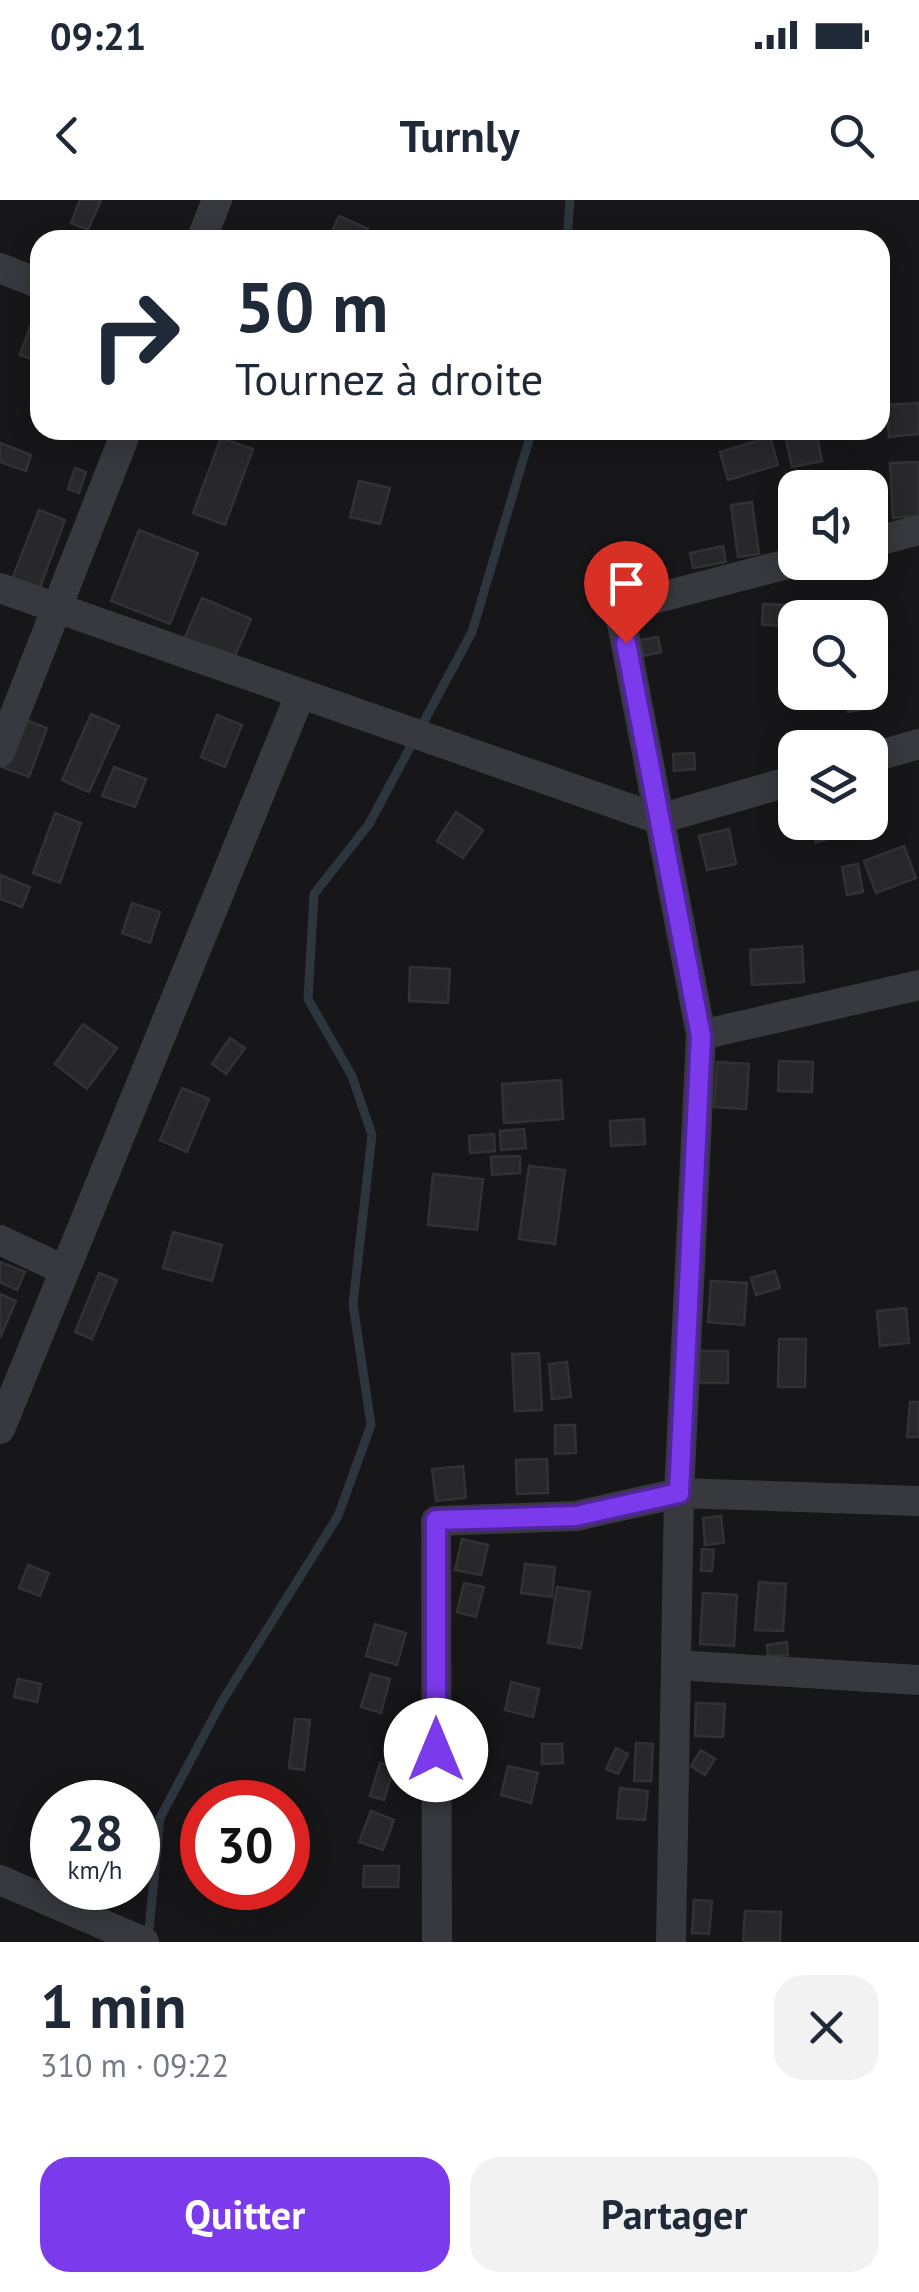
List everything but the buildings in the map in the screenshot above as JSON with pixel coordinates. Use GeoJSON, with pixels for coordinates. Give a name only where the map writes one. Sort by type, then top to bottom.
{"type":"FeatureCollection","features":[{"type":"Feature","properties":{"kind":"street"},"geometry":{"type":"LineString","coordinates":[[206,230],[217,200]]}},
{"type":"Feature","properties":{"kind":"street"},"geometry":{"type":"LineString","coordinates":[[0,268],[30,280]]}},
{"type":"Feature","properties":{"kind":"street"},"geometry":{"type":"LineString","coordinates":[[0,752],[123,440]]}},
{"type":"Feature","properties":{"kind":"street"},"geometry":{"type":"LineString","coordinates":[[888,538],[919,530]]}},
{"type":"Feature","properties":{"kind":"street"},"geometry":{"type":"LineString","coordinates":[[671,1942],[679,1493],[701,1036],[619,608],[778,566]]}},
{"type":"Feature","properties":{"kind":"street"},"geometry":{"type":"LineString","coordinates":[[0,588],[659,819],[778,785]]}},
{"type":"Feature","properties":{"kind":"street"},"geometry":{"type":"LineString","coordinates":[[0,1429],[300,695]]}},
{"type":"Feature","properties":{"kind":"street"},"geometry":{"type":"LineString","coordinates":[[888,753],[919,744]]}},
{"type":"Feature","properties":{"kind":"street"},"geometry":{"type":"LineString","coordinates":[[701,1036],[919,985]]}},
{"type":"Feature","properties":{"kind":"street"},"geometry":{"type":"LineString","coordinates":[[0,1240],[64,1270]]}},
{"type":"Feature","properties":{"kind":"street"},"geometry":{"type":"LineString","coordinates":[[437,1942],[436,1520],[576,1516],[679,1493],[919,1501]]}},
{"type":"Feature","properties":{"kind":"street"},"geometry":{"type":"LineString","coordinates":[[676,1664],[919,1680]]}},
{"type":"Feature","properties":{"kind":"street"},"geometry":{"type":"LineString","coordinates":[[0,1880],[144,1942]]}},
{"type":"Feature","properties":{"kind":"waterway"},"geometry":{"type":"LineString","coordinates":[[568,230],[570,200]]}},
{"type":"Feature","properties":{"kind":"waterway"},"geometry":{"type":"LineString","coordinates":[[148,1939],[160,1818],[221,1703],[338,1516],[371,1425],[353,1304],[372,1135],[352,1076],[308,999],[314,894],[369,824],[472,632],[529,440]]}},
{"type":"Feature","properties":{"kind":"route"},"geometry":{"type":"LineString","coordinates":[[436,1750],[436,1520],[576,1516],[679,1493],[701,1036],[626,643]]}}]}
